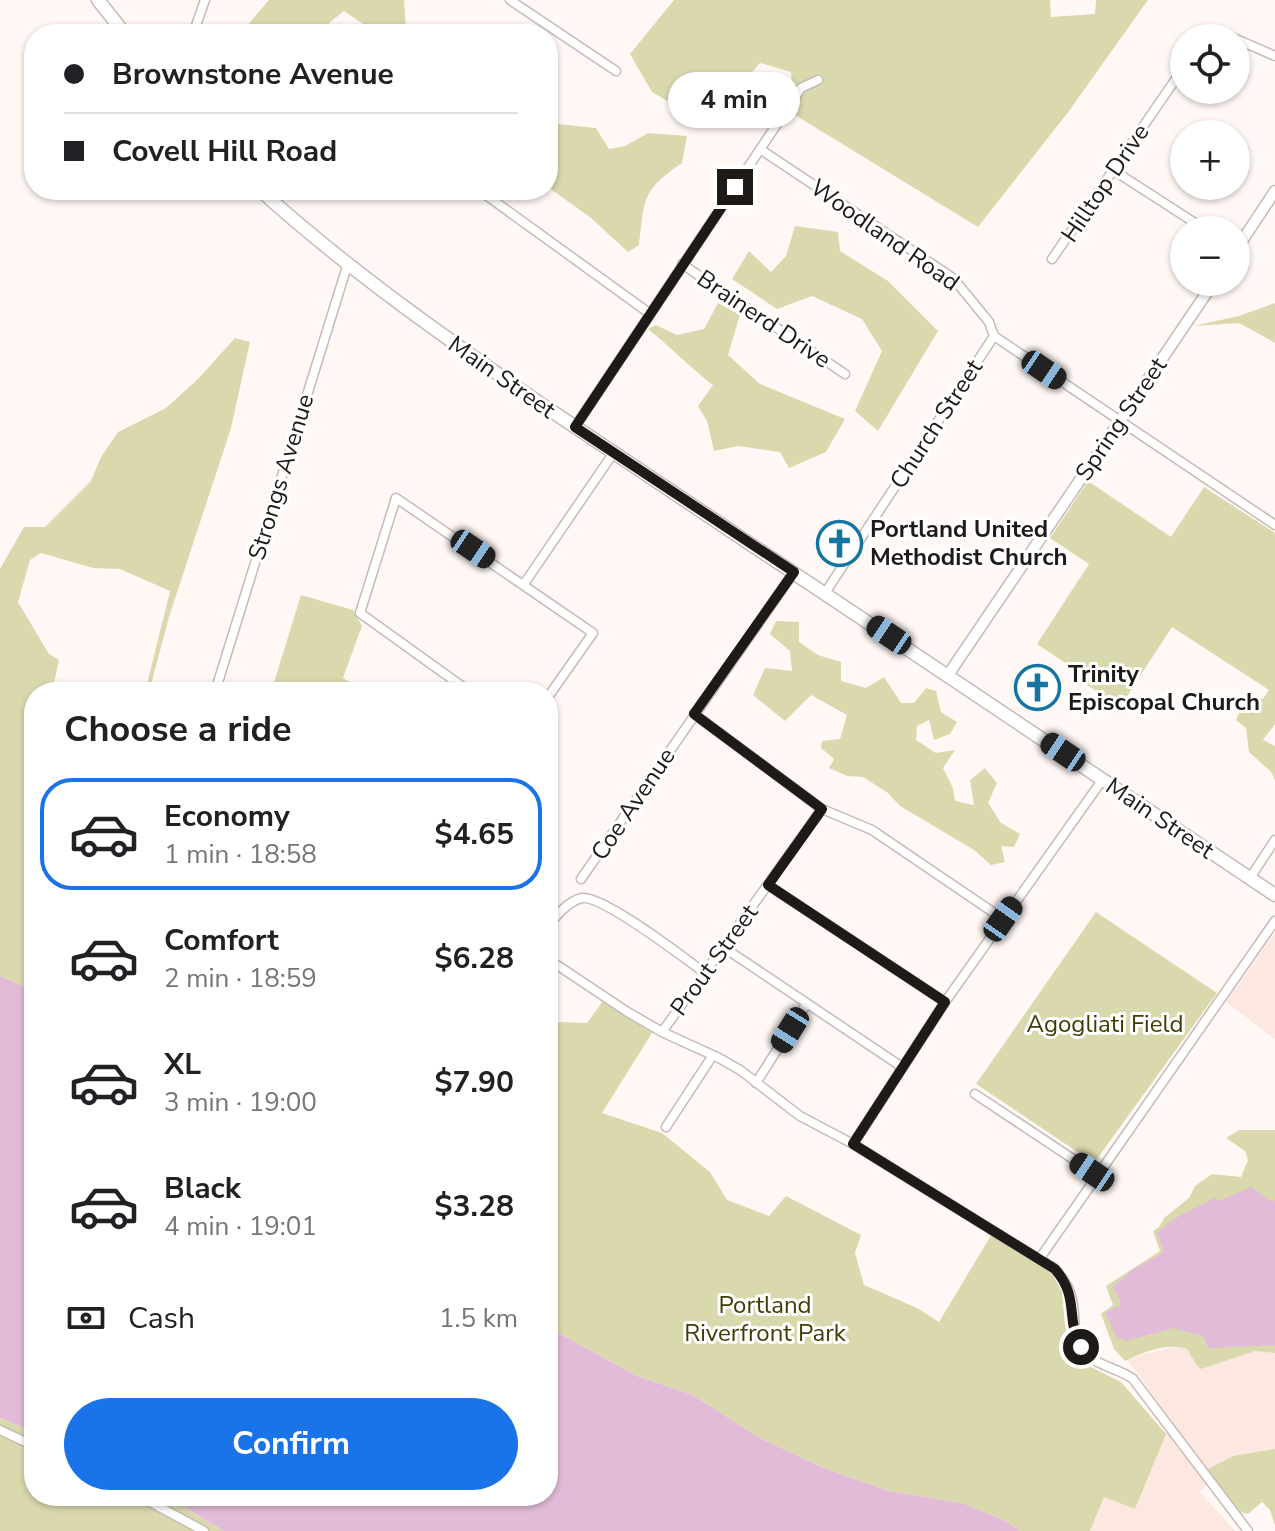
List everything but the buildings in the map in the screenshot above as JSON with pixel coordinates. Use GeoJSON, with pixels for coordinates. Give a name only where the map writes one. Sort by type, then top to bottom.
{"type":"FeatureCollection","features":[{"type":"Feature","properties":{"kind":"main road"},"geometry":{"type":"LineString","coordinates":[[98,0],[117,24]]}},
{"type":"Feature","properties":{"kind":"main road","name":"Main Street"},"geometry":{"type":"LineString","coordinates":[[272,200],[444,337],[1275,895]]}},
{"type":"Feature","properties":{"kind":"street"},"geometry":{"type":"LineString","coordinates":[[197,24],[205,0]]}},
{"type":"Feature","properties":{"kind":"street"},"geometry":{"type":"LineString","coordinates":[[510,0],[546,24]]}},
{"type":"Feature","properties":{"kind":"street"},"geometry":{"type":"LineString","coordinates":[[558,32],[616,71]]}},
{"type":"Feature","properties":{"kind":"street"},"geometry":{"type":"LineString","coordinates":[[1250,45],[1275,56]]}},
{"type":"Feature","properties":{"kind":"street"},"geometry":{"type":"LineString","coordinates":[[575,427],[801,88],[818,80]]}},
{"type":"Feature","properties":{"kind":"street","name":"Hilltop Drive"},"geometry":{"type":"LineString","coordinates":[[1052,259],[1170,87]]}},
{"type":"Feature","properties":{"kind":"street","name":"Woodland Road"},"geometry":{"type":"LineString","coordinates":[[760,149],[953,278],[989,322],[994,336]]}},
{"type":"Feature","properties":{"kind":"street"},"geometry":{"type":"LineString","coordinates":[[1113,170],[1184,216]]}},
{"type":"Feature","properties":{"kind":"street"},"geometry":{"type":"LineString","coordinates":[[1250,228],[1275,191]]}},
{"type":"Feature","properties":{"kind":"street"},"geometry":{"type":"LineString","coordinates":[[493,200],[649,313]]}},
{"type":"Feature","properties":{"kind":"street","name":"Strongs Avenue"},"geometry":{"type":"LineString","coordinates":[[218,682],[348,263]]}},
{"type":"Feature","properties":{"kind":"street","name":"Brainerd Drive"},"geometry":{"type":"LineString","coordinates":[[682,264],[845,374]]}},
{"type":"Feature","properties":{"kind":"street","name":"Spring Street"},"geometry":{"type":"LineString","coordinates":[[948,675],[1204,296]]}},
{"type":"Feature","properties":{"kind":"street"},"geometry":{"type":"LineString","coordinates":[[994,336],[1275,525]]}},
{"type":"Feature","properties":{"kind":"street","name":"Church Street"},"geometry":{"type":"LineString","coordinates":[[825,593],[994,336]]}},
{"type":"Feature","properties":{"kind":"street"},"geometry":{"type":"LineString","coordinates":[[524,584],[614,452]]}},
{"type":"Feature","properties":{"kind":"street"},"geometry":{"type":"LineString","coordinates":[[456,682],[360,613],[396,498],[593,633],[558,683]]}},
{"type":"Feature","properties":{"kind":"street","name":"Coe Avenue"},"geometry":{"type":"LineString","coordinates":[[581,879],[794,572]]}},
{"type":"Feature","properties":{"kind":"street"},"geometry":{"type":"LineString","coordinates":[[694,714],[822,809],[872,830],[1003,919]]}},
{"type":"Feature","properties":{"kind":"street"},"geometry":{"type":"LineString","coordinates":[[853,1144],[945,1002],[1103,779]]}},
{"type":"Feature","properties":{"kind":"street","name":"Prout Street"},"geometry":{"type":"LineString","coordinates":[[662,1032],[822,809]]}},
{"type":"Feature","properties":{"kind":"street"},"geometry":{"type":"LineString","coordinates":[[1250,878],[1275,840]]}},
{"type":"Feature","properties":{"kind":"street"},"geometry":{"type":"LineString","coordinates":[[768,885],[945,1002]]}},
{"type":"Feature","properties":{"kind":"street"},"geometry":{"type":"LineString","coordinates":[[558,916],[582,898],[596,901],[705,973]]}},
{"type":"Feature","properties":{"kind":"street"},"geometry":{"type":"LineString","coordinates":[[1040,1258],[1275,921]]}},
{"type":"Feature","properties":{"kind":"street"},"geometry":{"type":"LineString","coordinates":[[723,947],[902,1067]]}},
{"type":"Feature","properties":{"kind":"street"},"geometry":{"type":"LineString","coordinates":[[558,965],[662,1032],[713,1055],[800,1116],[853,1144],[1055,1269],[1069,1289],[1074,1328],[1081,1347],[1096,1362],[1133,1379],[1248,1531]]}},
{"type":"Feature","properties":{"kind":"street"},"geometry":{"type":"LineString","coordinates":[[756,1083],[807,1003]]}},
{"type":"Feature","properties":{"kind":"street"},"geometry":{"type":"LineString","coordinates":[[666,1127],[713,1055]]}},
{"type":"Feature","properties":{"kind":"street"},"geometry":{"type":"LineString","coordinates":[[975,1094],[1097,1175]]}},
{"type":"Feature","properties":{"kind":"street"},"geometry":{"type":"LineString","coordinates":[[0,1430],[24,1441]]}},
{"type":"Feature","properties":{"kind":"street"},"geometry":{"type":"LineString","coordinates":[[158,1506],[204,1531]]}},
{"type":"Feature","properties":{"kind":"shaded area"},"geometry":{"type":"Polygon","coordinates":[[[1275,933],[1275,1039],[1226,1002],[1275,933]]]}},
{"type":"Feature","properties":{"kind":"shaded area"},"geometry":{"type":"Polygon","coordinates":[[[0,976],[24,986],[24,1428],[0,1418],[0,976]]]}},
{"type":"Feature","properties":{"kind":"shaded area"},"geometry":{"type":"Polygon","coordinates":[[[1251,1187],[1272,1202],[1275,1200],[1275,1345],[1208,1348],[1203,1336],[1173,1328],[1126,1341],[1116,1336],[1105,1312],[1120,1306],[1120,1299],[1112,1287],[1134,1269],[1164,1252],[1157,1233],[1174,1219],[1214,1198],[1219,1201],[1251,1187]]]}},
{"type":"Feature","properties":{"kind":"shaded area"},"geometry":{"type":"Polygon","coordinates":[[[558,1333],[637,1376],[693,1395],[758,1437],[824,1468],[886,1490],[965,1504],[1004,1520],[1020,1531],[224,1531],[183,1506],[558,1506],[558,1333]]]}},
{"type":"Feature","properties":{"kind":"shaded area"},"geometry":{"type":"Polygon","coordinates":[[[1176,1346],[1187,1349],[1198,1367],[1203,1369],[1255,1351],[1275,1353],[1275,1449],[1233,1456],[1202,1473],[1207,1484],[1200,1492],[1235,1531],[1090,1531],[1104,1497],[1135,1509],[1171,1421],[1127,1359],[1176,1346]]]}},
{"type":"Feature","properties":{"kind":"green space"},"geometry":{"type":"Polygon","coordinates":[[[269,0],[404,0],[406,24],[363,24],[344,11],[329,24],[249,24],[269,0]]]}},
{"type":"Feature","properties":{"kind":"green space"},"geometry":{"type":"Polygon","coordinates":[[[674,0],[1050,0],[1051,17],[1095,14],[1096,0],[1148,0],[1069,111],[978,227],[795,115],[791,72],[760,63],[721,107],[691,115],[652,92],[630,54],[674,0]]]}},
{"type":"Feature","properties":{"kind":"green space"},"geometry":{"type":"Polygon","coordinates":[[[558,124],[596,128],[609,149],[625,146],[648,133],[687,136],[682,163],[659,181],[647,197],[639,245],[628,252],[591,218],[558,194],[558,124]]]}},
{"type":"Feature","properties":{"kind":"green space"},"geometry":{"type":"Polygon","coordinates":[[[795,226],[838,232],[840,251],[888,281],[938,331],[878,431],[855,411],[882,351],[862,319],[812,296],[777,309],[732,279],[749,251],[771,272],[786,256],[795,226]]]}},
{"type":"Feature","properties":{"kind":"green space"},"geometry":{"type":"Polygon","coordinates":[[[718,303],[740,315],[728,355],[760,384],[845,419],[826,452],[789,468],[780,452],[738,446],[714,451],[707,421],[698,406],[713,385],[648,329],[656,325],[677,335],[704,329],[718,303]]]}},
{"type":"Feature","properties":{"kind":"green space"},"geometry":{"type":"Polygon","coordinates":[[[1275,303],[1275,343],[1239,323],[1193,326],[1239,316],[1275,303]]]}},
{"type":"Feature","properties":{"kind":"green space"},"geometry":{"type":"Polygon","coordinates":[[[235,338],[250,342],[231,428],[169,617],[152,682],[147,682],[170,591],[120,569],[93,568],[41,553],[30,560],[18,602],[49,654],[59,660],[54,682],[24,682],[24,986],[0,976],[0,569],[24,527],[45,527],[91,481],[101,457],[118,432],[166,408],[198,379],[235,338]]]}},
{"type":"Feature","properties":{"kind":"green space"},"geometry":{"type":"Polygon","coordinates":[[[1088,481],[1171,537],[1204,487],[1275,533],[1275,724],[1263,740],[1275,746],[1275,780],[1271,772],[1249,752],[1246,728],[1236,720],[1245,699],[1253,695],[1263,699],[1269,690],[1172,627],[1120,707],[1080,680],[1083,675],[1037,644],[1089,564],[1050,538],[1088,481]]]}},
{"type":"Feature","properties":{"kind":"green space"},"geometry":{"type":"Polygon","coordinates":[[[301,595],[353,610],[362,626],[343,678],[349,682],[274,682],[301,595]]]}},
{"type":"Feature","properties":{"kind":"green space"},"geometry":{"type":"Polygon","coordinates":[[[776,621],[799,622],[799,642],[818,655],[841,662],[841,681],[866,688],[884,677],[901,703],[914,703],[926,688],[936,691],[941,712],[957,722],[950,734],[934,740],[929,720],[917,726],[916,740],[936,753],[955,750],[943,768],[953,788],[955,801],[974,805],[970,780],[985,768],[997,783],[988,803],[1001,823],[1020,834],[1014,847],[1001,846],[1005,862],[991,865],[974,850],[900,806],[888,793],[863,777],[847,776],[829,768],[834,759],[821,748],[822,741],[840,739],[847,715],[811,695],[785,721],[753,695],[765,668],[792,671],[790,651],[770,634],[776,621]]]}},
{"type":"Feature","properties":{"kind":"green space","name":"Agogliati Field"},"geometry":{"type":"Polygon","coordinates":[[[1096,912],[1217,993],[1094,1163],[976,1084],[1096,912]]]}},
{"type":"Feature","properties":{"kind":"green space","name":"Portland Riverfront Park"},"geometry":{"type":"Polygon","coordinates":[[[603,1001],[652,1033],[602,1113],[662,1133],[710,1172],[727,1200],[769,1216],[786,1196],[861,1235],[855,1253],[864,1285],[917,1308],[939,1322],[993,1232],[1053,1275],[1062,1292],[1065,1326],[1073,1350],[1089,1366],[1121,1382],[1166,1434],[1135,1509],[1104,1497],[1090,1531],[1020,1531],[1004,1520],[965,1504],[886,1490],[824,1468],[758,1437],[693,1395],[637,1376],[558,1333],[558,1023],[587,1023],[603,1001]]]}},
{"type":"Feature","properties":{"kind":"green space"},"geometry":{"type":"Polygon","coordinates":[[[1239,1130],[1275,1130],[1275,1353],[1255,1351],[1202,1369],[1187,1349],[1180,1347],[1156,1349],[1125,1361],[1114,1349],[1101,1314],[1113,1305],[1106,1286],[1160,1251],[1153,1231],[1189,1198],[1195,1186],[1212,1174],[1241,1177],[1248,1160],[1245,1151],[1226,1138],[1239,1130]]]}},
{"type":"Feature","properties":{"kind":"green space"},"geometry":{"type":"Polygon","coordinates":[[[0,1418],[24,1428],[24,1506],[183,1506],[224,1531],[0,1531],[0,1418]]]}},
{"type":"Feature","properties":{"kind":"green space"},"geometry":{"type":"Polygon","coordinates":[[[1275,1449],[1275,1526],[1270,1510],[1262,1502],[1248,1514],[1241,1512],[1206,1470],[1233,1456],[1275,1449]]]}},
{"type":"Feature","properties":{"kind":"place","name":"Portland United Methodist Church"},"geometry":{"type":"Point","coordinates":[839,543]}},
{"type":"Feature","properties":{"kind":"place","name":"Trinity Episcopal Church"},"geometry":{"type":"Point","coordinates":[1037,688]}},
{"type":"Feature","properties":{"kind":"route"},"geometry":{"type":"LineString","coordinates":[[735,187],[575,427],[794,572],[694,714],[822,809],[768,885],[945,1002],[853,1144],[1055,1269],[1071,1294],[1074,1328],[1081,1347]]}}]}
